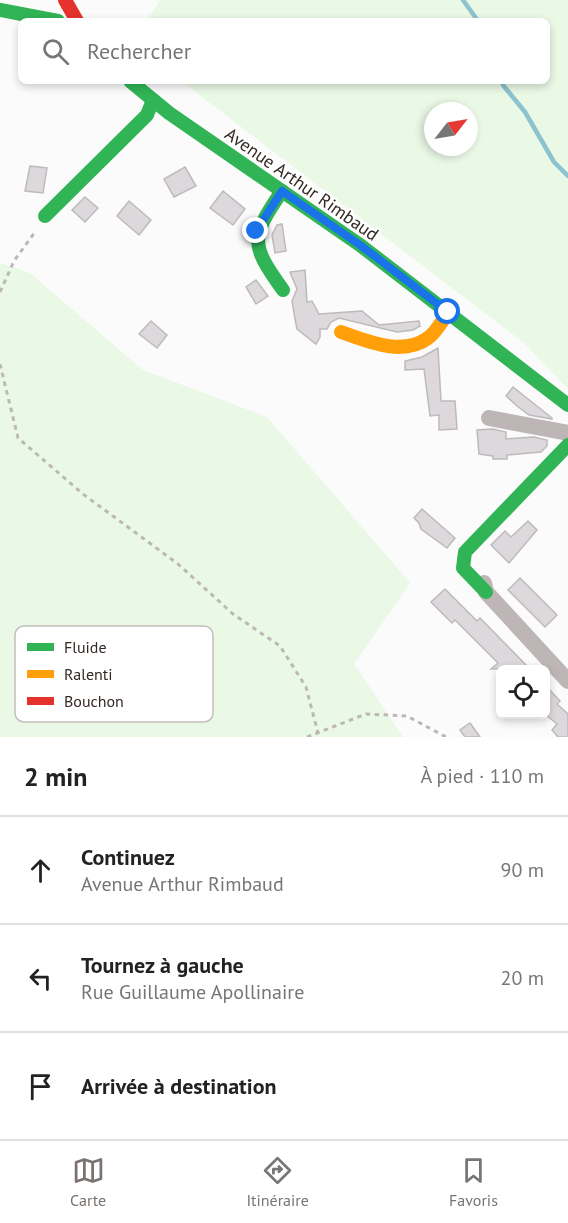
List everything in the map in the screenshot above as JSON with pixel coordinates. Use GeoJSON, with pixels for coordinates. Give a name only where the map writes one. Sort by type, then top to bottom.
{"type":"FeatureCollection","features":[{"type":"Feature","properties":{"kind":"street"},"geometry":{"type":"LineString","coordinates":[[65,0],[74,18]]}},
{"type":"Feature","properties":{"kind":"street"},"geometry":{"type":"LineString","coordinates":[[0,10],[42,18]]}},
{"type":"Feature","properties":{"kind":"street","name":"Avenue Arthur Rimbaud"},"geometry":{"type":"LineString","coordinates":[[134,84],[153,100],[360,245],[568,405]]}},
{"type":"Feature","properties":{"kind":"street"},"geometry":{"type":"LineString","coordinates":[[45,216],[147,115],[153,100]]}},
{"type":"Feature","properties":{"kind":"street"},"geometry":{"type":"LineString","coordinates":[[282,191],[256,231],[256,248],[284,290]]}},
{"type":"Feature","properties":{"kind":"street"},"geometry":{"type":"LineString","coordinates":[[341,332],[383,346],[417,345],[429,338],[448,312]]}},
{"type":"Feature","properties":{"kind":"street"},"geometry":{"type":"LineString","coordinates":[[489,418],[568,433]]}},
{"type":"Feature","properties":{"kind":"street"},"geometry":{"type":"LineString","coordinates":[[568,445],[465,552],[463,568],[568,681]]}},
{"type":"Feature","properties":{"kind":"street"},"geometry":{"type":"LineString","coordinates":[[481,571],[486,592]]}},
{"type":"Feature","properties":{"kind":"path"},"geometry":{"type":"LineString","coordinates":[[0,292],[14,261],[45,216]]}},
{"type":"Feature","properties":{"kind":"path"},"geometry":{"type":"LineString","coordinates":[[0,364],[18,438],[83,494],[177,564],[233,615],[280,646],[306,687],[318,733]]}},
{"type":"Feature","properties":{"kind":"path"},"geometry":{"type":"LineString","coordinates":[[307,737],[366,714],[407,717],[446,737]]}},
{"type":"Feature","properties":{"kind":"green space"},"geometry":{"type":"Polygon","coordinates":[[[160,0],[568,0],[568,389],[524,343],[185,84],[550,84],[550,18],[149,18],[160,0]]]}},
{"type":"Feature","properties":{"kind":"green space"},"geometry":{"type":"Polygon","coordinates":[[[0,263],[30,273],[143,370],[267,417],[410,583],[354,664],[403,737],[0,737],[0,263]]]}},
{"type":"Feature","properties":{"kind":"building"},"geometry":{"type":"Polygon","coordinates":[[[30,166],[47,168],[43,193],[25,191],[30,166]]]}},
{"type":"Feature","properties":{"kind":"building"},"geometry":{"type":"Polygon","coordinates":[[[185,167],[196,186],[174,197],[164,179],[185,167]]]}},
{"type":"Feature","properties":{"kind":"building"},"geometry":{"type":"Polygon","coordinates":[[[223,191],[245,209],[233,225],[210,208],[223,191]]]}},
{"type":"Feature","properties":{"kind":"building"},"geometry":{"type":"Polygon","coordinates":[[[85,197],[98,208],[85,222],[72,210],[85,197]]]}},
{"type":"Feature","properties":{"kind":"building"},"geometry":{"type":"Polygon","coordinates":[[[129,201],[151,220],[139,235],[117,216],[129,201]]]}},
{"type":"Feature","properties":{"kind":"building"},"geometry":{"type":"Polygon","coordinates":[[[282,224],[286,251],[275,253],[272,235],[277,225],[282,224]]]}},
{"type":"Feature","properties":{"kind":"building"},"geometry":{"type":"Polygon","coordinates":[[[305,270],[307,302],[312,301],[319,314],[362,311],[379,325],[419,321],[420,326],[413,330],[397,332],[339,318],[331,322],[327,329],[320,329],[320,337],[316,344],[297,329],[292,301],[297,289],[290,272],[305,270]]]}},
{"type":"Feature","properties":{"kind":"building"},"geometry":{"type":"Polygon","coordinates":[[[256,280],[268,296],[256,304],[246,287],[256,280]]]}},
{"type":"Feature","properties":{"kind":"building"},"geometry":{"type":"Polygon","coordinates":[[[151,321],[167,335],[157,348],[139,334],[151,321]]]}},
{"type":"Feature","properties":{"kind":"building"},"geometry":{"type":"Polygon","coordinates":[[[438,348],[441,401],[455,401],[457,429],[439,430],[439,415],[430,416],[424,369],[405,370],[405,361],[422,357],[438,348]]]}},
{"type":"Feature","properties":{"kind":"building"},"geometry":{"type":"Polygon","coordinates":[[[513,387],[552,419],[529,415],[517,406],[506,396],[513,387]]]}},
{"type":"Feature","properties":{"kind":"building"},"geometry":{"type":"Polygon","coordinates":[[[493,429],[506,432],[506,439],[534,437],[547,440],[547,446],[541,452],[507,455],[507,459],[493,459],[493,456],[479,454],[477,430],[493,429]]]}},
{"type":"Feature","properties":{"kind":"building"},"geometry":{"type":"Polygon","coordinates":[[[422,509],[455,538],[447,548],[421,529],[414,518],[422,509]]]}},
{"type":"Feature","properties":{"kind":"building"},"geometry":{"type":"Polygon","coordinates":[[[528,521],[537,530],[509,563],[491,545],[505,531],[511,537],[528,521]]]}},
{"type":"Feature","properties":{"kind":"building"},"geometry":{"type":"Polygon","coordinates":[[[520,578],[557,615],[545,627],[508,590],[520,578]]]}},
{"type":"Feature","properties":{"kind":"building"},"geometry":{"type":"Polygon","coordinates":[[[445,589],[477,621],[480,618],[526,665],[496,665],[496,669],[491,669],[498,663],[455,620],[452,623],[431,602],[445,589]]]}},
{"type":"Feature","properties":{"kind":"building"},"geometry":{"type":"Polygon","coordinates":[[[550,690],[560,701],[557,704],[568,714],[568,737],[558,737],[552,730],[557,724],[550,718],[550,690]]]}},
{"type":"Feature","properties":{"kind":"building"},"geometry":{"type":"Polygon","coordinates":[[[470,723],[480,737],[465,737],[460,730],[470,723]]]}},
{"type":"Feature","properties":{"kind":"waterway"},"geometry":{"type":"LineString","coordinates":[[463,0],[476,18]]}},
{"type":"Feature","properties":{"kind":"waterway"},"geometry":{"type":"LineString","coordinates":[[503,84],[525,112],[554,162],[568,176]]}},
{"type":"Feature","properties":{"kind":"traffic: fast"},"geometry":{"type":"LineString","coordinates":[[0,10],[42,18]]}},
{"type":"Feature","properties":{"kind":"traffic: fast"},"geometry":{"type":"LineString","coordinates":[[134,84],[169,113],[360,245],[568,405]]}},
{"type":"Feature","properties":{"kind":"traffic: fast"},"geometry":{"type":"LineString","coordinates":[[45,216],[147,115],[153,100]]}},
{"type":"Feature","properties":{"kind":"traffic: fast"},"geometry":{"type":"LineString","coordinates":[[282,191],[264,220],[258,241],[264,262],[283,290]]}},
{"type":"Feature","properties":{"kind":"traffic: fast"},"geometry":{"type":"LineString","coordinates":[[486,592],[463,568],[465,552],[568,445]]}},
{"type":"Feature","properties":{"kind":"traffic: slow"},"geometry":{"type":"LineString","coordinates":[[341,332],[385,346],[418,344],[437,329],[449,312]]}},
{"type":"Feature","properties":{"kind":"traffic: jam"},"geometry":{"type":"LineString","coordinates":[[65,0],[75,18]]}},
{"type":"Feature","properties":{"kind":"route"},"geometry":{"type":"LineString","coordinates":[[256,231],[282,191],[360,245],[448,312]]}}]}
